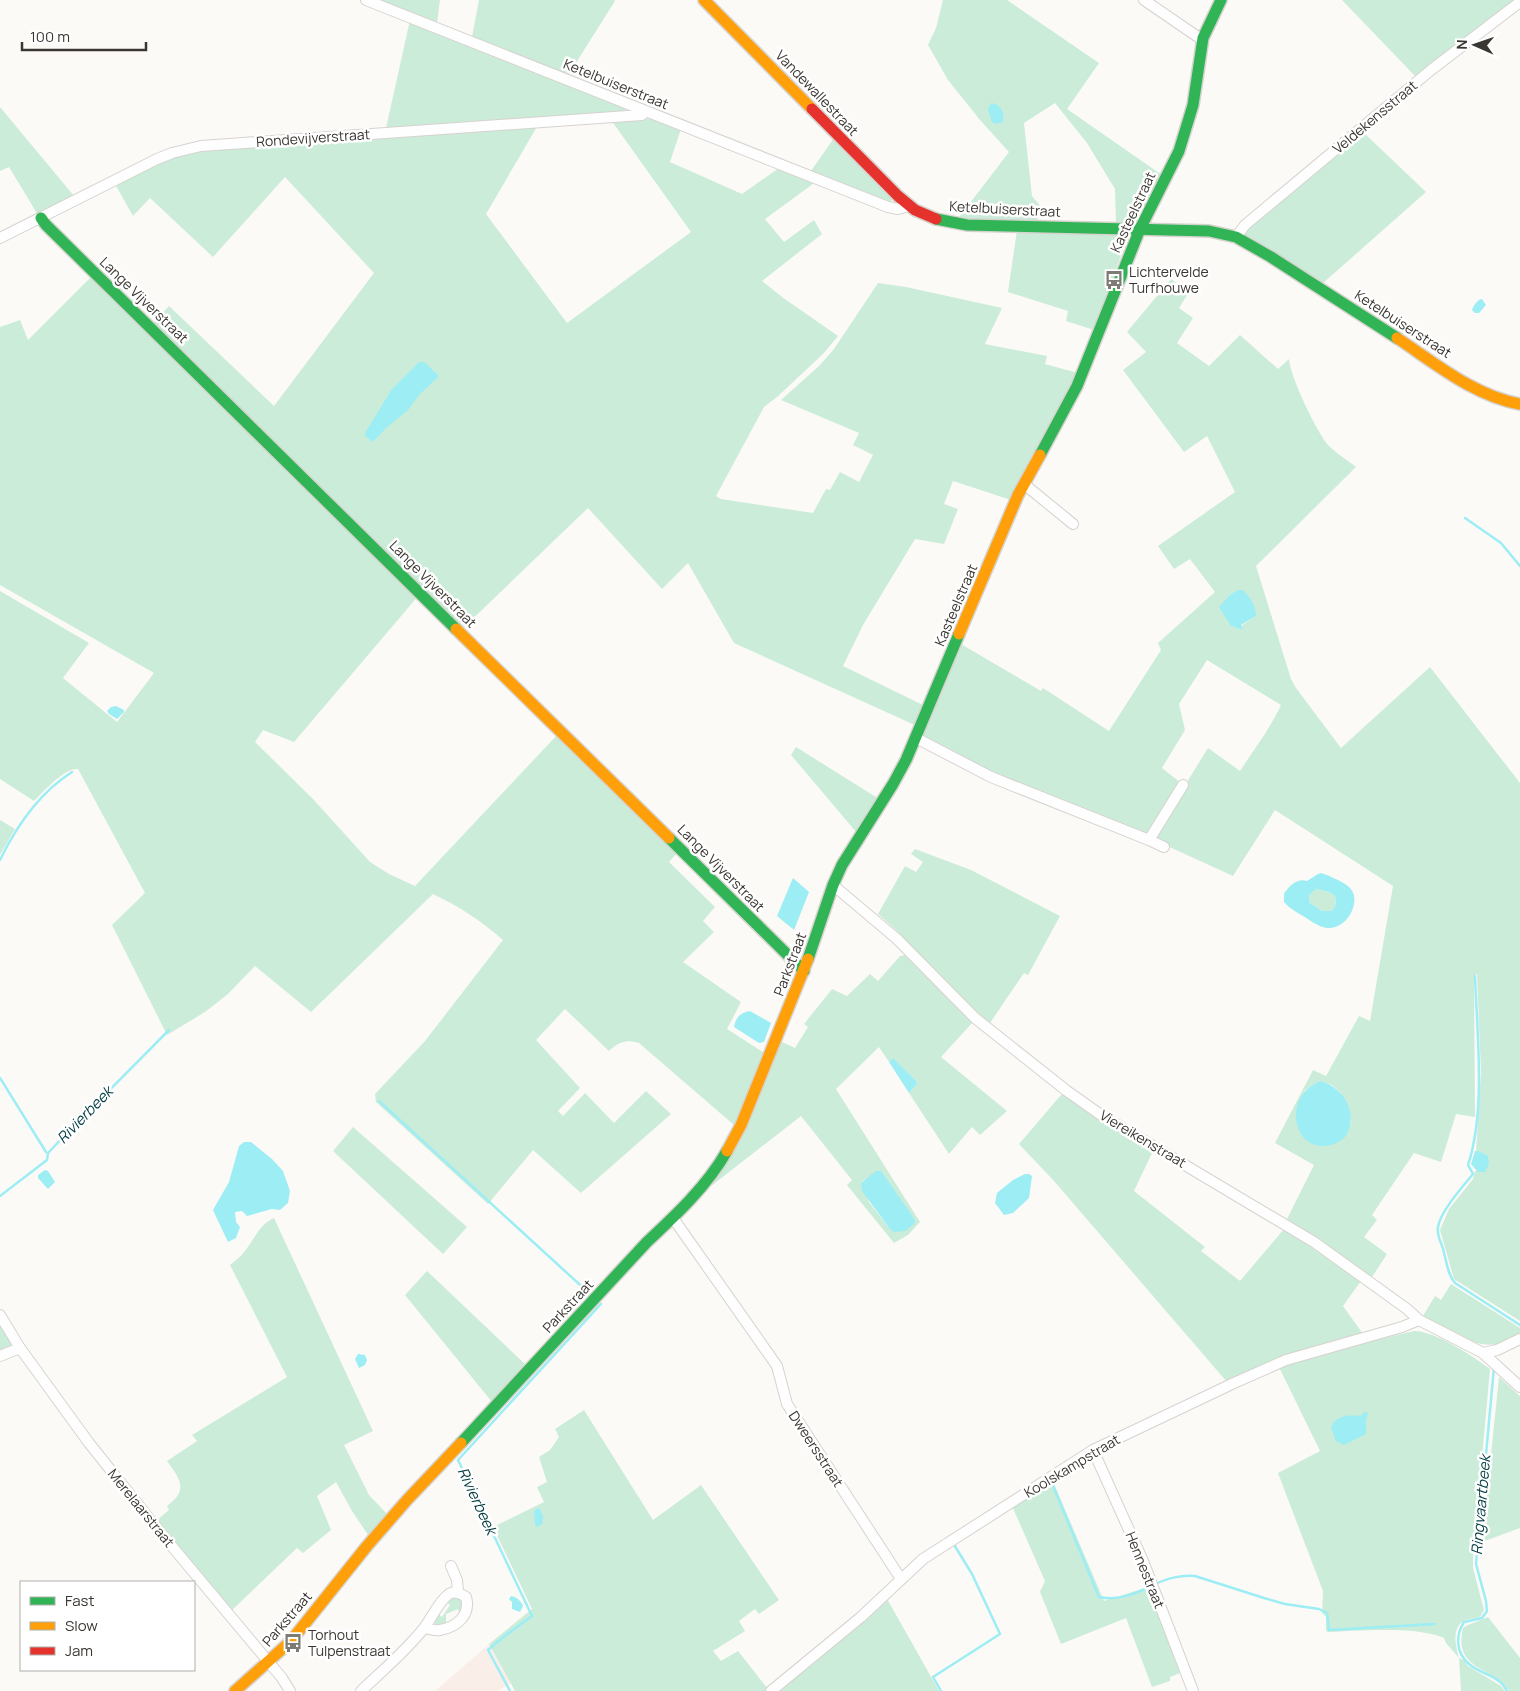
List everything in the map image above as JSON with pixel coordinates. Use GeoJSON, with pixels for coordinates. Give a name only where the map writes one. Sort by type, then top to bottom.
{"type":"FeatureCollection","features":[{"type":"Feature","properties":{"kind":"street","name":"Ketelbuiserstraat"},"geometry":{"type":"LineString","coordinates":[[366,0],[888,208],[898,209],[909,206],[917,212],[936,220],[967,225],[1209,232],[1236,237],[1271,257],[1480,392],[1508,402],[1520,404]]}},
{"type":"Feature","properties":{"kind":"street","name":"Vandewallestraat"},"geometry":{"type":"LineString","coordinates":[[704,0],[909,206]]}},
{"type":"Feature","properties":{"kind":"street"},"geometry":{"type":"LineString","coordinates":[[1144,0],[1198,37],[1203,38]]}},
{"type":"Feature","properties":{"kind":"street","name":"Kasteelstraat"},"geometry":{"type":"LineString","coordinates":[[833,885],[842,865],[894,784],[916,738],[1024,484],[1077,386],[1140,229],[1179,151],[1193,105],[1203,38],[1220,0]]}},
{"type":"Feature","properties":{"kind":"street","name":"Veldekensstraat"},"geometry":{"type":"LineString","coordinates":[[1236,237],[1245,225],[1431,70],[1520,2]]}},
{"type":"Feature","properties":{"kind":"street","name":"Rondevijverstraat"},"geometry":{"type":"LineString","coordinates":[[0,238],[157,158],[201,146],[642,115],[645,112]]}},
{"type":"Feature","properties":{"kind":"street","name":"Lange Vijverstraat"},"geometry":{"type":"LineString","coordinates":[[41,218],[127,305],[804,970]]}},
{"type":"Feature","properties":{"kind":"street"},"geometry":{"type":"LineString","coordinates":[[1024,484],[1073,524]]}},
{"type":"Feature","properties":{"kind":"street"},"geometry":{"type":"LineString","coordinates":[[916,738],[991,777],[1149,840],[1164,848]]}},
{"type":"Feature","properties":{"kind":"street"},"geometry":{"type":"LineString","coordinates":[[1149,840],[1183,785]]}},
{"type":"Feature","properties":{"kind":"street","name":"Parkstraat"},"geometry":{"type":"LineString","coordinates":[[235,1691],[291,1640],[406,1500],[646,1242],[673,1218],[701,1188],[724,1156],[742,1125],[804,970],[833,885]]}},
{"type":"Feature","properties":{"kind":"street","name":"Viereikenstraat"},"geometry":{"type":"LineString","coordinates":[[833,885],[897,939],[975,1018],[1067,1091],[1101,1115],[1314,1242],[1419,1320],[1483,1353],[1520,1387]]}},
{"type":"Feature","properties":{"kind":"street","name":"Dweersstraat"},"geometry":{"type":"LineString","coordinates":[[673,1218],[777,1366],[787,1404],[900,1579]]}},
{"type":"Feature","properties":{"kind":"street","name":"Merelaarstraat"},"geometry":{"type":"LineString","coordinates":[[0,1315],[20,1348],[89,1443],[290,1691]]}},
{"type":"Feature","properties":{"kind":"street","name":"Koolskampstraat"},"geometry":{"type":"LineString","coordinates":[[771,1691],[860,1617],[923,1560],[1093,1450],[1286,1360],[1402,1327],[1419,1320]]}},
{"type":"Feature","properties":{"kind":"street"},"geometry":{"type":"LineString","coordinates":[[1483,1353],[1497,1350],[1520,1339]]}},
{"type":"Feature","properties":{"kind":"street"},"geometry":{"type":"LineString","coordinates":[[0,1356],[20,1348]]}},
{"type":"Feature","properties":{"kind":"street","name":"Hennestraat"},"geometry":{"type":"LineString","coordinates":[[1093,1450],[1143,1561],[1192,1691]]}},
{"type":"Feature","properties":{"kind":"street"},"geometry":{"type":"LineString","coordinates":[[451,1566],[457,1580],[458,1593]]}},
{"type":"Feature","properties":{"kind":"street"},"geometry":{"type":"LineString","coordinates":[[360,1691],[424,1628],[432,1614],[449,1594],[458,1593],[466,1597],[467,1612],[456,1624],[439,1631],[424,1628]]}},
{"type":"Feature","properties":{"kind":"shaded area"},"geometry":{"type":"Polygon","coordinates":[[[489,1644],[511,1683],[498,1691],[435,1691],[489,1644]]]}},
{"type":"Feature","properties":{"kind":"green space"},"geometry":{"type":"Polygon","coordinates":[[[378,0],[440,0],[437,23],[378,0]]]}},
{"type":"Feature","properties":{"kind":"green space"},"geometry":{"type":"Polygon","coordinates":[[[479,0],[615,1],[567,77],[472,37],[479,0]]]}},
{"type":"Feature","properties":{"kind":"green space"},"geometry":{"type":"Polygon","coordinates":[[[943,0],[1007,0],[1099,63],[1067,109],[1162,175],[1138,226],[1116,224],[1115,189],[1087,143],[1055,103],[1024,123],[1032,196],[1042,208],[1037,210],[1038,223],[957,220],[1009,152],[948,80],[928,45],[936,28],[943,0]]]}},
{"type":"Feature","properties":{"kind":"green space"},"geometry":{"type":"Polygon","coordinates":[[[1342,0],[1517,0],[1416,77],[1342,0]]]}},
{"type":"Feature","properties":{"kind":"green space"},"geometry":{"type":"Polygon","coordinates":[[[410,20],[627,107],[625,111],[386,128],[410,20]]]}},
{"type":"Feature","properties":{"kind":"green space"},"geometry":{"type":"Polygon","coordinates":[[[0,107],[74,196],[38,215],[9,167],[0,171],[0,107]]]}},
{"type":"Feature","properties":{"kind":"green space"},"geometry":{"type":"Polygon","coordinates":[[[652,119],[681,129],[670,162],[742,194],[779,168],[817,181],[765,219],[784,242],[814,220],[822,234],[762,281],[838,336],[823,354],[764,407],[716,496],[721,499],[813,513],[826,489],[830,490],[840,472],[859,482],[873,455],[853,445],[859,433],[781,400],[819,366],[834,349],[878,283],[906,287],[1002,308],[985,344],[1047,356],[1045,364],[1078,373],[1011,500],[953,481],[944,504],[958,509],[944,544],[915,539],[863,625],[843,666],[925,706],[917,726],[734,643],[688,563],[662,589],[588,508],[461,630],[152,325],[169,306],[274,406],[374,273],[285,177],[213,257],[150,198],[133,216],[115,184],[158,161],[187,151],[538,125],[486,214],[567,323],[691,232],[611,120],[652,119]]]}},
{"type":"Feature","properties":{"kind":"green space"},"geometry":{"type":"Polygon","coordinates":[[[1362,131],[1426,192],[1322,284],[1244,235],[1246,229],[1362,131]]]}},
{"type":"Feature","properties":{"kind":"green space"},"geometry":{"type":"Polygon","coordinates":[[[834,138],[893,199],[889,202],[811,171],[834,138]]]}},
{"type":"Feature","properties":{"kind":"green space"},"geometry":{"type":"Polygon","coordinates":[[[1017,230],[1119,233],[1123,236],[1124,247],[1094,330],[1066,321],[1068,311],[1008,292],[1017,230]]]}},
{"type":"Feature","properties":{"kind":"green space"},"geometry":{"type":"Polygon","coordinates":[[[92,276],[419,595],[294,742],[263,730],[255,742],[313,799],[370,862],[389,874],[415,886],[559,733],[678,852],[669,862],[715,907],[703,921],[714,932],[683,962],[741,1002],[727,1029],[766,1054],[734,1125],[639,1043],[622,1042],[609,1051],[565,1009],[536,1040],[580,1088],[558,1111],[563,1116],[585,1093],[614,1123],[646,1091],[671,1114],[581,1193],[533,1150],[488,1204],[376,1102],[375,1094],[425,1041],[503,940],[470,914],[433,894],[311,1012],[255,966],[228,994],[205,1012],[167,1035],[112,925],[145,893],[78,769],[73,769],[61,776],[34,801],[0,779],[0,591],[89,643],[63,678],[117,722],[154,673],[0,585],[0,327],[20,320],[28,340],[92,276]]]}},
{"type":"Feature","properties":{"kind":"green space"},"geometry":{"type":"Polygon","coordinates":[[[1171,279],[1189,292],[1179,308],[1193,318],[1177,343],[1209,366],[1240,335],[1278,369],[1289,359],[1290,367],[1299,390],[1323,438],[1331,448],[1356,467],[1256,566],[1291,679],[1341,748],[1430,667],[1520,783],[1520,1321],[1454,1279],[1440,1230],[1449,1209],[1473,1179],[1475,1171],[1481,1170],[1476,1152],[1481,1072],[1477,974],[1474,975],[1475,1117],[1456,1114],[1441,1162],[1414,1153],[1372,1215],[1377,1220],[1364,1237],[1387,1254],[1372,1277],[1287,1219],[1314,1165],[1275,1143],[1313,1070],[1326,1076],[1359,1016],[1370,1021],[1393,886],[1275,810],[1233,876],[1152,839],[1208,748],[1240,771],[1267,731],[1281,705],[1207,660],[1179,704],[1185,730],[1162,768],[1181,783],[1149,835],[997,777],[925,739],[923,735],[961,644],[1041,691],[1043,688],[1109,731],[1161,650],[1158,643],[1215,592],[1190,559],[1174,569],[1158,546],[1235,492],[1207,436],[1184,452],[1123,370],[1146,352],[1127,332],[1171,279]],[[1256,616],[1227,619],[1231,626],[1243,630],[1241,626],[1256,616]],[[1321,1081],[1304,1091],[1347,1134],[1351,1121],[1340,1092],[1332,1085],[1321,1081]]]}},
{"type":"Feature","properties":{"kind":"green space"},"geometry":{"type":"Polygon","coordinates":[[[796,747],[879,799],[857,833],[791,755],[796,747]]]}},
{"type":"Feature","properties":{"kind":"green space"},"geometry":{"type":"Polygon","coordinates":[[[0,820],[15,829],[0,855],[0,820]]]}},
{"type":"Feature","properties":{"kind":"green space"},"geometry":{"type":"Polygon","coordinates":[[[915,849],[971,870],[1060,916],[1028,975],[1024,973],[990,1023],[925,963],[895,929],[878,914],[905,866],[916,872],[923,862],[911,854],[915,849]]]}},
{"type":"Feature","properties":{"kind":"green space"},"geometry":{"type":"Polygon","coordinates":[[[1317,889],[1329,892],[1335,896],[1336,904],[1332,911],[1322,911],[1310,903],[1310,894],[1317,889]]]}},
{"type":"Feature","properties":{"kind":"green space"},"geometry":{"type":"Polygon","coordinates":[[[906,955],[973,1022],[941,1057],[1007,1111],[980,1135],[972,1127],[949,1154],[909,1093],[918,1083],[893,1059],[889,1062],[879,1047],[836,1089],[920,1222],[908,1235],[894,1243],[847,1185],[852,1180],[801,1116],[706,1190],[780,1041],[795,1048],[808,1027],[804,1024],[832,989],[847,996],[870,974],[878,981],[900,956],[906,955]],[[865,1179],[861,1183],[869,1202],[890,1229],[865,1179]]]}},
{"type":"Feature","properties":{"kind":"green space"},"geometry":{"type":"Polygon","coordinates":[[[1066,1094],[1102,1122],[1152,1153],[1134,1191],[1205,1247],[1201,1251],[1240,1281],[1284,1229],[1361,1281],[1343,1306],[1363,1334],[1227,1382],[1054,1181],[1019,1144],[1061,1095],[1066,1094]]]}},
{"type":"Feature","properties":{"kind":"green space"},"geometry":{"type":"Polygon","coordinates":[[[353,1127],[467,1227],[443,1254],[333,1151],[353,1127]]]}},
{"type":"Feature","properties":{"kind":"green space"},"geometry":{"type":"Polygon","coordinates":[[[274,1218],[373,1431],[344,1445],[369,1495],[387,1514],[368,1535],[336,1482],[317,1496],[331,1530],[303,1553],[297,1548],[231,1611],[156,1521],[169,1510],[167,1506],[178,1495],[180,1489],[179,1479],[167,1461],[197,1441],[192,1435],[287,1377],[230,1265],[240,1257],[261,1228],[274,1218]]]}},
{"type":"Feature","properties":{"kind":"green space"},"geometry":{"type":"Polygon","coordinates":[[[427,1271],[526,1365],[492,1402],[405,1295],[427,1271]]]}},
{"type":"Feature","properties":{"kind":"green space"},"geometry":{"type":"Polygon","coordinates":[[[1451,1284],[1520,1328],[1520,1334],[1499,1344],[1489,1345],[1469,1341],[1423,1316],[1435,1296],[1441,1300],[1451,1284]]]}},
{"type":"Feature","properties":{"kind":"green space"},"geometry":{"type":"Polygon","coordinates":[[[0,1324],[15,1346],[0,1352],[0,1324]]]}},
{"type":"Feature","properties":{"kind":"green space"},"geometry":{"type":"Polygon","coordinates":[[[1414,1331],[1423,1332],[1443,1340],[1464,1351],[1490,1369],[1473,1558],[1473,1568],[1484,1610],[1480,1617],[1466,1620],[1457,1628],[1455,1638],[1459,1658],[1444,1638],[1432,1634],[1371,1630],[1326,1631],[1326,1617],[1322,1613],[1323,1591],[1278,1473],[1320,1451],[1279,1367],[1341,1348],[1414,1331]]]}},
{"type":"Feature","properties":{"kind":"green space"},"geometry":{"type":"Polygon","coordinates":[[[1499,1377],[1520,1396],[1520,1528],[1482,1542],[1499,1377]]]}},
{"type":"Feature","properties":{"kind":"green space"},"geometry":{"type":"Polygon","coordinates":[[[584,1410],[653,1520],[701,1485],[779,1600],[759,1614],[755,1609],[739,1621],[745,1631],[713,1651],[721,1661],[738,1651],[768,1689],[765,1691],[515,1691],[489,1644],[532,1609],[493,1527],[544,1502],[537,1487],[547,1482],[539,1457],[550,1450],[559,1437],[555,1429],[584,1410]]]}},
{"type":"Feature","properties":{"kind":"green space"},"geometry":{"type":"Polygon","coordinates":[[[1052,1479],[1104,1601],[1148,1587],[1180,1673],[1170,1677],[1170,1681],[1152,1687],[1126,1618],[1061,1644],[1040,1592],[1045,1581],[1012,1506],[1052,1479]]]}},
{"type":"Feature","properties":{"kind":"green space"},"geometry":{"type":"Polygon","coordinates":[[[455,1595],[465,1602],[460,1617],[458,1609],[446,1614],[446,1624],[436,1625],[433,1621],[437,1613],[442,1617],[450,1605],[446,1602],[455,1595]]]}},
{"type":"Feature","properties":{"kind":"green space"},"geometry":{"type":"Polygon","coordinates":[[[886,1597],[939,1691],[777,1691],[806,1669],[886,1597]]]}},
{"type":"Feature","properties":{"kind":"green space"},"geometry":{"type":"Polygon","coordinates":[[[1488,1617],[1520,1658],[1520,1691],[1509,1691],[1493,1676],[1469,1660],[1464,1652],[1461,1642],[1463,1628],[1488,1617]]]}},
{"type":"Feature","properties":{"kind":"green space"},"geometry":{"type":"Polygon","coordinates":[[[1459,1658],[1464,1660],[1468,1666],[1501,1686],[1505,1691],[1461,1691],[1459,1658]]]}},
{"type":"Feature","properties":{"kind":"water"},"geometry":{"type":"Polygon","coordinates":[[[991,103],[997,105],[1001,110],[1003,122],[996,124],[992,122],[988,109],[991,103]]]}},
{"type":"Feature","properties":{"kind":"water"},"geometry":{"type":"Polygon","coordinates":[[[1482,299],[1486,305],[1479,313],[1475,313],[1472,310],[1473,307],[1477,301],[1482,299]]]}},
{"type":"Feature","properties":{"kind":"water"},"geometry":{"type":"Polygon","coordinates":[[[419,362],[424,362],[438,377],[419,395],[408,410],[386,428],[373,442],[365,436],[365,433],[392,389],[419,362]]]}},
{"type":"Feature","properties":{"kind":"water"},"geometry":{"type":"Polygon","coordinates":[[[1243,590],[1248,596],[1256,612],[1256,616],[1241,625],[1243,630],[1231,626],[1219,607],[1231,594],[1243,590]]]}},
{"type":"Feature","properties":{"kind":"water"},"geometry":{"type":"Polygon","coordinates":[[[116,706],[124,710],[117,719],[107,711],[111,707],[116,706]]]}},
{"type":"Feature","properties":{"kind":"water"},"geometry":{"type":"Polygon","coordinates":[[[1321,873],[1332,877],[1349,887],[1353,892],[1354,906],[1351,913],[1347,919],[1335,927],[1327,928],[1317,925],[1284,902],[1284,894],[1291,886],[1303,880],[1307,881],[1321,873]],[[1315,890],[1309,896],[1310,903],[1322,911],[1332,911],[1336,904],[1335,896],[1329,892],[1315,890]]]}},
{"type":"Feature","properties":{"kind":"water"},"geometry":{"type":"Polygon","coordinates":[[[793,878],[809,892],[794,930],[777,916],[793,878]]]}},
{"type":"Feature","properties":{"kind":"water"},"geometry":{"type":"Polygon","coordinates":[[[750,1011],[771,1023],[764,1042],[759,1043],[734,1027],[739,1016],[750,1011]]]}},
{"type":"Feature","properties":{"kind":"water"},"geometry":{"type":"Polygon","coordinates":[[[893,1058],[918,1083],[909,1093],[889,1062],[893,1058]]]}},
{"type":"Feature","properties":{"kind":"water"},"geometry":{"type":"Polygon","coordinates":[[[1321,1081],[1329,1084],[1341,1094],[1346,1100],[1351,1116],[1348,1132],[1344,1138],[1334,1144],[1320,1146],[1309,1142],[1301,1134],[1297,1123],[1296,1111],[1300,1099],[1308,1088],[1321,1081]]]}},
{"type":"Feature","properties":{"kind":"water"},"geometry":{"type":"Polygon","coordinates":[[[244,1142],[251,1142],[272,1159],[283,1171],[290,1191],[288,1203],[280,1210],[272,1209],[247,1216],[242,1211],[235,1212],[236,1222],[240,1227],[236,1238],[228,1242],[213,1210],[229,1182],[239,1146],[244,1142]]]}},
{"type":"Feature","properties":{"kind":"water"},"geometry":{"type":"Polygon","coordinates":[[[1475,1151],[1488,1156],[1489,1164],[1485,1172],[1478,1172],[1471,1164],[1475,1151]]]}},
{"type":"Feature","properties":{"kind":"water"},"geometry":{"type":"Polygon","coordinates":[[[45,1170],[48,1171],[55,1182],[48,1189],[38,1178],[38,1175],[45,1170]]]}},
{"type":"Feature","properties":{"kind":"water"},"geometry":{"type":"Polygon","coordinates":[[[876,1171],[881,1171],[915,1220],[914,1224],[905,1231],[894,1232],[890,1229],[862,1191],[861,1183],[876,1171]]]}},
{"type":"Feature","properties":{"kind":"water"},"geometry":{"type":"Polygon","coordinates":[[[1025,1174],[1032,1176],[1029,1198],[1013,1213],[1004,1215],[995,1203],[997,1193],[1013,1180],[1025,1174]]]}},
{"type":"Feature","properties":{"kind":"water"},"geometry":{"type":"Polygon","coordinates":[[[358,1354],[365,1355],[367,1360],[365,1365],[359,1368],[355,1359],[358,1354]]]}},
{"type":"Feature","properties":{"kind":"water"},"geometry":{"type":"Polygon","coordinates":[[[1365,1412],[1368,1413],[1366,1434],[1344,1445],[1336,1441],[1331,1427],[1336,1420],[1347,1416],[1360,1416],[1365,1412]]]}},
{"type":"Feature","properties":{"kind":"water"},"geometry":{"type":"Polygon","coordinates":[[[537,1508],[540,1509],[543,1516],[542,1524],[537,1527],[535,1525],[534,1512],[537,1508]]]}},
{"type":"Feature","properties":{"kind":"water"},"geometry":{"type":"Polygon","coordinates":[[[511,1596],[517,1598],[522,1604],[520,1612],[512,1609],[512,1602],[509,1599],[511,1596]]]}},
{"type":"Feature","properties":{"kind":"waterway"},"geometry":{"type":"LineString","coordinates":[[1465,518],[1501,543],[1520,566]]}},
{"type":"Feature","properties":{"kind":"waterway"},"geometry":{"type":"LineString","coordinates":[[0,860],[14,834],[30,811],[49,790],[72,772]]}},
{"type":"Feature","properties":{"kind":"waterway"},"geometry":{"type":"LineString","coordinates":[[1475,976],[1479,1096],[1474,1144],[1468,1165],[1473,1174],[1452,1199],[1443,1214],[1438,1227],[1438,1234],[1449,1273],[1455,1283],[1520,1325]]}},
{"type":"Feature","properties":{"kind":"waterway","name":"Rivierbeek"},"geometry":{"type":"LineString","coordinates":[[0,1196],[47,1160],[48,1153],[169,1030]]}},
{"type":"Feature","properties":{"kind":"waterway"},"geometry":{"type":"LineString","coordinates":[[0,1078],[46,1152]]}},
{"type":"Feature","properties":{"kind":"waterway","name":"Rivierbeek"},"geometry":{"type":"LineString","coordinates":[[379,1101],[590,1294]]}},
{"type":"Feature","properties":{"kind":"waterway","name":"Rivierbeek"},"geometry":{"type":"LineString","coordinates":[[510,1691],[488,1650],[532,1616],[458,1460],[601,1304]]}},
{"type":"Feature","properties":{"kind":"waterway","name":"Ringvaartbeek"},"geometry":{"type":"LineString","coordinates":[[1494,1367],[1476,1564],[1487,1611],[1482,1618],[1464,1622],[1459,1633],[1458,1644],[1461,1655],[1469,1664],[1496,1679],[1507,1691]]}},
{"type":"Feature","properties":{"kind":"waterway"},"geometry":{"type":"LineString","coordinates":[[1050,1482],[1099,1597],[1119,1597],[1150,1587]]}},
{"type":"Feature","properties":{"kind":"waterway"},"geometry":{"type":"LineString","coordinates":[[941,1691],[933,1677],[1000,1634],[972,1574],[954,1543]]}},
{"type":"Feature","properties":{"kind":"waterway"},"geometry":{"type":"LineString","coordinates":[[1155,1584],[1175,1577],[1195,1576],[1285,1604],[1319,1609],[1327,1613],[1329,1630],[1435,1624]]}},
{"type":"Feature","properties":{"kind":"traffic: fast"},"geometry":{"type":"LineString","coordinates":[[1040,455],[1077,386],[1140,229],[1179,151],[1193,105],[1203,38],[1221,0]]}},
{"type":"Feature","properties":{"kind":"traffic: fast"},"geometry":{"type":"LineString","coordinates":[[41,218],[456,629]]}},
{"type":"Feature","properties":{"kind":"traffic: fast"},"geometry":{"type":"LineString","coordinates":[[936,219],[967,225],[1209,231],[1236,237],[1271,257],[1397,338]]}},
{"type":"Feature","properties":{"kind":"traffic: fast"},"geometry":{"type":"LineString","coordinates":[[808,959],[833,885],[842,865],[906,760],[959,634]]}},
{"type":"Feature","properties":{"kind":"traffic: fast"},"geometry":{"type":"LineString","coordinates":[[669,838],[804,971]]}},
{"type":"Feature","properties":{"kind":"traffic: fast"},"geometry":{"type":"LineString","coordinates":[[461,1443],[647,1242],[690,1200],[727,1151]]}},
{"type":"Feature","properties":{"kind":"traffic: slow"},"geometry":{"type":"LineString","coordinates":[[704,0],[812,109]]}},
{"type":"Feature","properties":{"kind":"traffic: slow"},"geometry":{"type":"LineString","coordinates":[[1397,338],[1440,368],[1471,386],[1503,400],[1520,404]]}},
{"type":"Feature","properties":{"kind":"traffic: slow"},"geometry":{"type":"LineString","coordinates":[[959,634],[1018,495],[1040,455]]}},
{"type":"Feature","properties":{"kind":"traffic: slow"},"geometry":{"type":"LineString","coordinates":[[456,629],[669,838]]}},
{"type":"Feature","properties":{"kind":"traffic: slow"},"geometry":{"type":"LineString","coordinates":[[727,1151],[741,1125],[808,959]]}},
{"type":"Feature","properties":{"kind":"traffic: slow"},"geometry":{"type":"LineString","coordinates":[[235,1691],[291,1641],[367,1546],[461,1443]]}},
{"type":"Feature","properties":{"kind":"traffic: jam"},"geometry":{"type":"LineString","coordinates":[[812,109],[898,196],[915,210],[936,219]]}},
{"type":"Feature","properties":{"kind":"place","name":"Lichtervelde Turfhouwe"},"geometry":{"type":"Point","coordinates":[1114,280]}},
{"type":"Feature","properties":{"kind":"place","name":"Torhout Tulpenstraat"},"geometry":{"type":"Point","coordinates":[293,1643]}}]}
